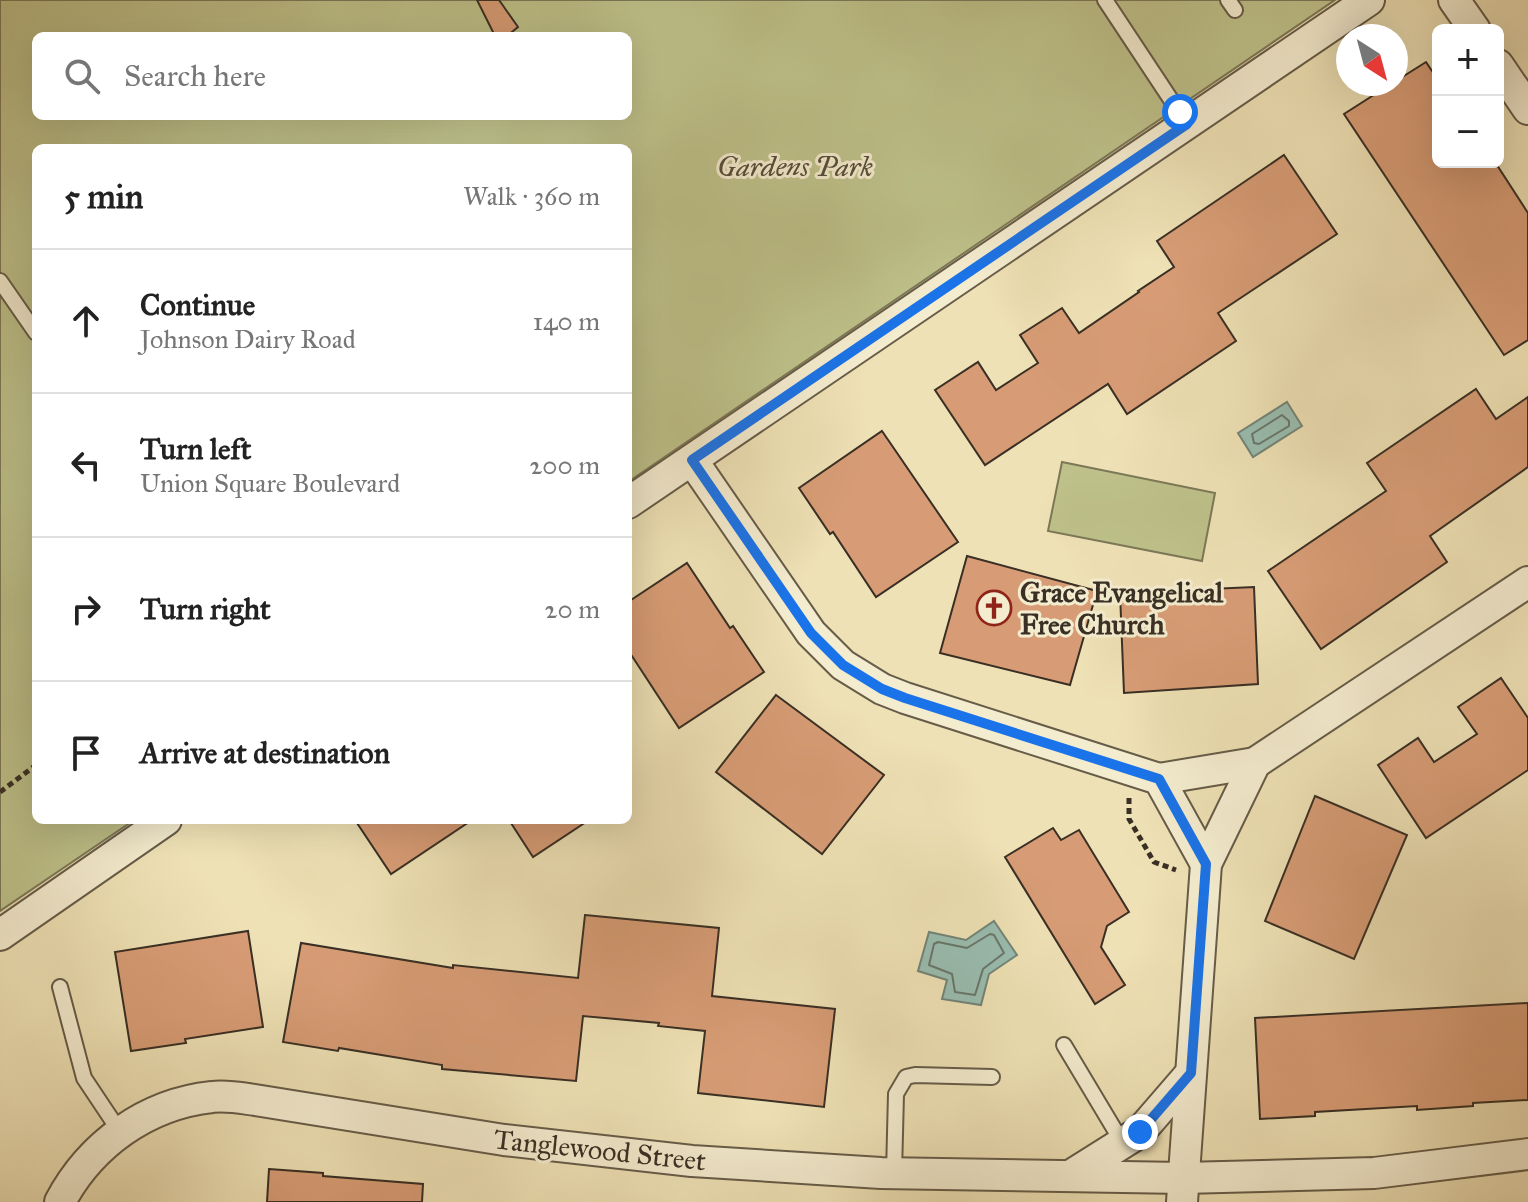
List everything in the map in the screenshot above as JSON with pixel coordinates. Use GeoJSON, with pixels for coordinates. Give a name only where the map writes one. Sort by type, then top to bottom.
{"type":"FeatureCollection","features":[{"type":"Feature","properties":{"kind":"street"},"geometry":{"type":"LineString","coordinates":[[632,500],[1369,0]]}},
{"type":"Feature","properties":{"kind":"street"},"geometry":{"type":"LineString","coordinates":[[1454,0],[1471,24]]}},
{"type":"Feature","properties":{"kind":"street"},"geometry":{"type":"LineString","coordinates":[[1504,74],[1528,109]]}},
{"type":"Feature","properties":{"kind":"street"},"geometry":{"type":"LineString","coordinates":[[692,460],[811,633],[843,665],[882,689],[905,698],[1159,779],[1255,763],[1528,582]]}},
{"type":"Feature","properties":{"kind":"street"},"geometry":{"type":"LineString","coordinates":[[1182,1190],[1205,872],[1255,763]]}},
{"type":"Feature","properties":{"kind":"street"},"geometry":{"type":"LineString","coordinates":[[1159,779],[1205,872]]}},
{"type":"Feature","properties":{"kind":"street"},"geometry":{"type":"LineString","coordinates":[[0,935],[160,824]]}},
{"type":"Feature","properties":{"kind":"street"},"geometry":{"type":"LineString","coordinates":[[1070,1176],[1140,1132],[1191,1073]]}},
{"type":"Feature","properties":{"kind":"street","name":"Tanglewood Street"},"geometry":{"type":"LineString","coordinates":[[60,1202],[81,1169],[120,1132],[171,1106],[216,1096],[520,1142],[692,1161],[894,1173],[1070,1176],[1182,1190],[1374,1173],[1528,1154]]}},
{"type":"Feature","properties":{"kind":"lane"},"geometry":{"type":"LineString","coordinates":[[1105,0],[1187,124]]}},
{"type":"Feature","properties":{"kind":"lane"},"geometry":{"type":"LineString","coordinates":[[0,281],[32,327]]}},
{"type":"Feature","properties":{"kind":"lane"},"geometry":{"type":"LineString","coordinates":[[60,987],[84,1078],[93,1097],[120,1132]]}},
{"type":"Feature","properties":{"kind":"lane"},"geometry":{"type":"LineString","coordinates":[[1064,1045],[1122,1142]]}},
{"type":"Feature","properties":{"kind":"lane"},"geometry":{"type":"LineString","coordinates":[[894,1173],[896,1094],[906,1077],[992,1077]]}},
{"type":"Feature","properties":{"kind":"path"},"geometry":{"type":"LineString","coordinates":[[0,792],[32,768]]}},
{"type":"Feature","properties":{"kind":"path"},"geometry":{"type":"LineString","coordinates":[[1130,769],[1129,819],[1154,862],[1205,872]]}},
{"type":"Feature","properties":{"kind":"green space","name":"Gardens Park"},"geometry":{"type":"Polygon","coordinates":[[[0,0],[1335,0],[632,479],[632,144],[32,144],[32,824],[128,824],[0,911],[0,0]]]}},
{"type":"Feature","properties":{"kind":"green space"},"geometry":{"type":"Polygon","coordinates":[[[1062,462],[1215,493],[1202,561],[1048,531],[1062,462]]]}},
{"type":"Feature","properties":{"kind":"water"},"geometry":{"type":"Polygon","coordinates":[[[1287,402],[1302,426],[1253,457],[1238,433],[1287,402]]]}},
{"type":"Feature","properties":{"kind":"water"},"geometry":{"type":"Polygon","coordinates":[[[994,921],[1017,955],[989,974],[981,1005],[942,999],[947,980],[918,971],[929,932],[966,940],[994,921]]]}},
{"type":"Feature","properties":{"kind":"building"},"geometry":{"type":"Polygon","coordinates":[[[477,0],[499,0],[518,27],[512,32],[493,32],[477,0]]]}},
{"type":"Feature","properties":{"kind":"building"},"geometry":{"type":"Polygon","coordinates":[[[1426,62],[1432,71],[1432,168],[1499,168],[1528,213],[1528,340],[1504,355],[1344,114],[1372,96],[1408,96],[1408,73],[1426,62]]]}},
{"type":"Feature","properties":{"kind":"building"},"geometry":{"type":"Polygon","coordinates":[[[1284,155],[1337,234],[1218,313],[1236,341],[1127,414],[1108,384],[985,465],[935,390],[978,362],[996,390],[1038,363],[1020,335],[1062,308],[1079,333],[1174,267],[1157,241],[1284,155]]]}},
{"type":"Feature","properties":{"kind":"building"},"geometry":{"type":"Polygon","coordinates":[[[1476,389],[1496,419],[1528,397],[1528,467],[1430,536],[1447,562],[1321,649],[1268,571],[1386,491],[1367,463],[1476,389]]]}},
{"type":"Feature","properties":{"kind":"building"},"geometry":{"type":"Polygon","coordinates":[[[882,431],[958,542],[876,597],[799,488],[882,431]]]}},
{"type":"Feature","properties":{"kind":"building"},"geometry":{"type":"Polygon","coordinates":[[[967,556],[1097,591],[1070,685],[940,653],[967,556]]]}},
{"type":"Feature","properties":{"kind":"building"},"geometry":{"type":"Polygon","coordinates":[[[687,563],[764,672],[679,728],[632,656],[632,599],[687,563]]]}},
{"type":"Feature","properties":{"kind":"building"},"geometry":{"type":"Polygon","coordinates":[[[1254,587],[1258,684],[1124,693],[1120,593],[1254,587]]]}},
{"type":"Feature","properties":{"kind":"building"},"geometry":{"type":"Polygon","coordinates":[[[1501,678],[1528,718],[1528,770],[1426,838],[1378,765],[1418,738],[1434,762],[1477,734],[1458,707],[1501,678]]]}},
{"type":"Feature","properties":{"kind":"building"},"geometry":{"type":"Polygon","coordinates":[[[776,695],[884,775],[822,854],[716,772],[776,695]]]}},
{"type":"Feature","properties":{"kind":"building"},"geometry":{"type":"Polygon","coordinates":[[[1315,796],[1407,835],[1354,959],[1265,921],[1315,796]]]}},
{"type":"Feature","properties":{"kind":"building"},"geometry":{"type":"Polygon","coordinates":[[[358,824],[466,824],[391,874],[358,824]]]}},
{"type":"Feature","properties":{"kind":"building"},"geometry":{"type":"Polygon","coordinates":[[[512,824],[583,824],[533,857],[512,824]]]}},
{"type":"Feature","properties":{"kind":"building"},"geometry":{"type":"Polygon","coordinates":[[[1053,828],[1061,840],[1079,830],[1129,912],[1107,926],[1101,947],[1125,985],[1095,1004],[1005,857],[1053,828]]]}},
{"type":"Feature","properties":{"kind":"building"},"geometry":{"type":"Polygon","coordinates":[[[585,915],[719,928],[712,996],[835,1009],[824,1107],[698,1093],[705,1031],[658,1026],[659,1023],[583,1016],[576,1081],[442,1069],[442,1065],[283,1042],[301,943],[453,968],[453,965],[578,978],[585,915]]]}},
{"type":"Feature","properties":{"kind":"building"},"geometry":{"type":"Polygon","coordinates":[[[248,931],[263,1027],[131,1051],[115,952],[248,931]]]}},
{"type":"Feature","properties":{"kind":"building"},"geometry":{"type":"Polygon","coordinates":[[[1528,1003],[1528,1100],[1417,1110],[1417,1106],[1315,1112],[1315,1116],[1260,1119],[1255,1018],[1528,1003]]]}},
{"type":"Feature","properties":{"kind":"building"},"geometry":{"type":"Polygon","coordinates":[[[269,1169],[423,1184],[422,1202],[267,1202],[269,1169]]]}},
{"type":"Feature","properties":{"kind":"place","name":"Grace Evangelical Free Church"},"geometry":{"type":"Point","coordinates":[994,608]}},
{"type":"Feature","properties":{"kind":"route"},"geometry":{"type":"LineString","coordinates":[[1140,1132],[1191,1073],[1206,864],[1159,779],[905,698],[862,678],[843,665],[811,633],[692,460],[1187,124],[1180,112]]}}]}
